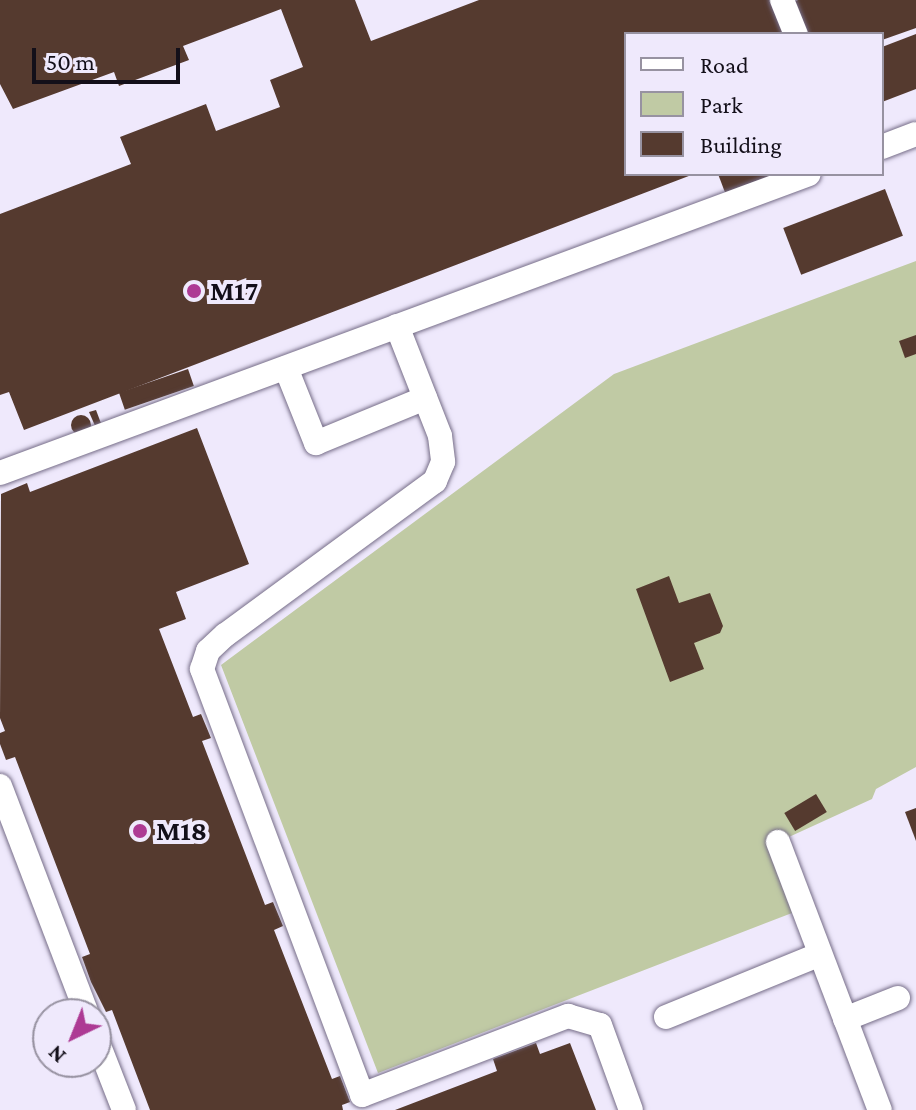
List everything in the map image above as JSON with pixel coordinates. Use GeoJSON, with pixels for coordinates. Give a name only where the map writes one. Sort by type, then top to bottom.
{"type":"FeatureCollection","features":[{"type":"Feature","properties":{"kind":"lane"},"geometry":{"type":"LineString","coordinates":[[782,0],[795,32]]}},
{"type":"Feature","properties":{"kind":"lane"},"geometry":{"type":"LineString","coordinates":[[884,146],[916,134]]}},
{"type":"Feature","properties":{"kind":"lane"},"geometry":{"type":"LineString","coordinates":[[0,473],[804,176]]}},
{"type":"Feature","properties":{"kind":"lane"},"geometry":{"type":"LineString","coordinates":[[397,326],[425,398],[443,462],[435,481],[225,635],[208,651],[202,669],[362,1095],[568,1016],[600,1025],[631,1110]]}},
{"type":"Feature","properties":{"kind":"lane"},"geometry":{"type":"LineString","coordinates":[[286,368],[316,443],[425,398]]}},
{"type":"Feature","properties":{"kind":"lane"},"geometry":{"type":"LineString","coordinates":[[0,786],[81,998]]}},
{"type":"Feature","properties":{"kind":"lane"},"geometry":{"type":"LineString","coordinates":[[778,842],[880,1110]]}},
{"type":"Feature","properties":{"kind":"lane"},"geometry":{"type":"LineString","coordinates":[[666,1017],[820,954]]}},
{"type":"Feature","properties":{"kind":"lane"},"geometry":{"type":"LineString","coordinates":[[845,1019],[898,998]]}},
{"type":"Feature","properties":{"kind":"lane"},"geometry":{"type":"LineString","coordinates":[[112,1078],[124,1110]]}},
{"type":"Feature","properties":{"kind":"green space"},"geometry":{"type":"Polygon","coordinates":[[[916,261],[916,767],[876,789],[872,799],[767,847],[792,913],[378,1073],[221,665],[614,374],[916,261]]]}},
{"type":"Feature","properties":{"kind":"building","name":"M17"},"geometry":{"type":"Polygon","coordinates":[[[0,0],[355,0],[371,41],[479,0],[772,0],[784,32],[624,32],[624,176],[689,176],[24,430],[9,392],[0,395],[0,214],[131,164],[120,137],[206,104],[216,131],[280,107],[270,80],[303,67],[281,9],[183,46],[189,60],[119,86],[114,72],[13,109],[0,84],[0,0]]]}},
{"type":"Feature","properties":{"kind":"building"},"geometry":{"type":"Polygon","coordinates":[[[798,0],[916,0],[916,28],[884,39],[884,32],[799,32],[788,4],[798,0]]]}},
{"type":"Feature","properties":{"kind":"building"},"geometry":{"type":"Polygon","coordinates":[[[916,34],[916,89],[884,101],[884,46],[916,34]]]}},
{"type":"Feature","properties":{"kind":"building"},"geometry":{"type":"Polygon","coordinates":[[[719,176],[775,176],[726,195],[719,176]]]}},
{"type":"Feature","properties":{"kind":"building"},"geometry":{"type":"Polygon","coordinates":[[[885,189],[903,236],[801,275],[783,228],[885,189]]]}},
{"type":"Feature","properties":{"kind":"building"},"geometry":{"type":"Polygon","coordinates":[[[916,335],[916,354],[905,358],[899,341],[916,335]]]}},
{"type":"Feature","properties":{"kind":"building"},"geometry":{"type":"Polygon","coordinates":[[[188,369],[194,386],[125,410],[119,393],[188,369]]]}},
{"type":"Feature","properties":{"kind":"building"},"geometry":{"type":"Polygon","coordinates":[[[96,410],[102,426],[96,428],[89,412],[96,410]]]}},
{"type":"Feature","properties":{"kind":"building"},"geometry":{"type":"Polygon","coordinates":[[[81,415],[88,418],[91,425],[88,432],[81,435],[74,432],[71,425],[74,418],[81,415]]]}},
{"type":"Feature","properties":{"kind":"building","name":"M18"},"geometry":{"type":"Polygon","coordinates":[[[197,428],[249,564],[176,592],[186,619],[159,629],[193,717],[201,714],[211,738],[202,741],[265,905],[273,902],[283,926],[274,930],[332,1079],[340,1076],[350,1102],[342,1105],[343,1110],[150,1110],[112,1010],[112,998],[99,998],[91,982],[82,957],[90,954],[15,757],[6,760],[0,744],[0,733],[5,731],[0,718],[1,494],[27,483],[30,492],[197,428]]]}},
{"type":"Feature","properties":{"kind":"building"},"geometry":{"type":"Polygon","coordinates":[[[669,576],[679,603],[710,593],[723,626],[720,633],[694,643],[704,669],[670,682],[636,589],[669,576]]]}},
{"type":"Feature","properties":{"kind":"building"},"geometry":{"type":"Polygon","coordinates":[[[816,794],[827,812],[795,831],[784,813],[816,794]]]}},
{"type":"Feature","properties":{"kind":"building"},"geometry":{"type":"Polygon","coordinates":[[[916,808],[916,841],[905,812],[916,808]]]}},
{"type":"Feature","properties":{"kind":"building"},"geometry":{"type":"Polygon","coordinates":[[[536,1043],[540,1054],[570,1043],[596,1110],[395,1110],[497,1071],[493,1059],[536,1043]]]}},
{"type":"Feature","properties":{"kind":"place","name":"M17"},"geometry":{"type":"Point","coordinates":[194,291]}},
{"type":"Feature","properties":{"kind":"place","name":"M18"},"geometry":{"type":"Point","coordinates":[140,831]}}]}
